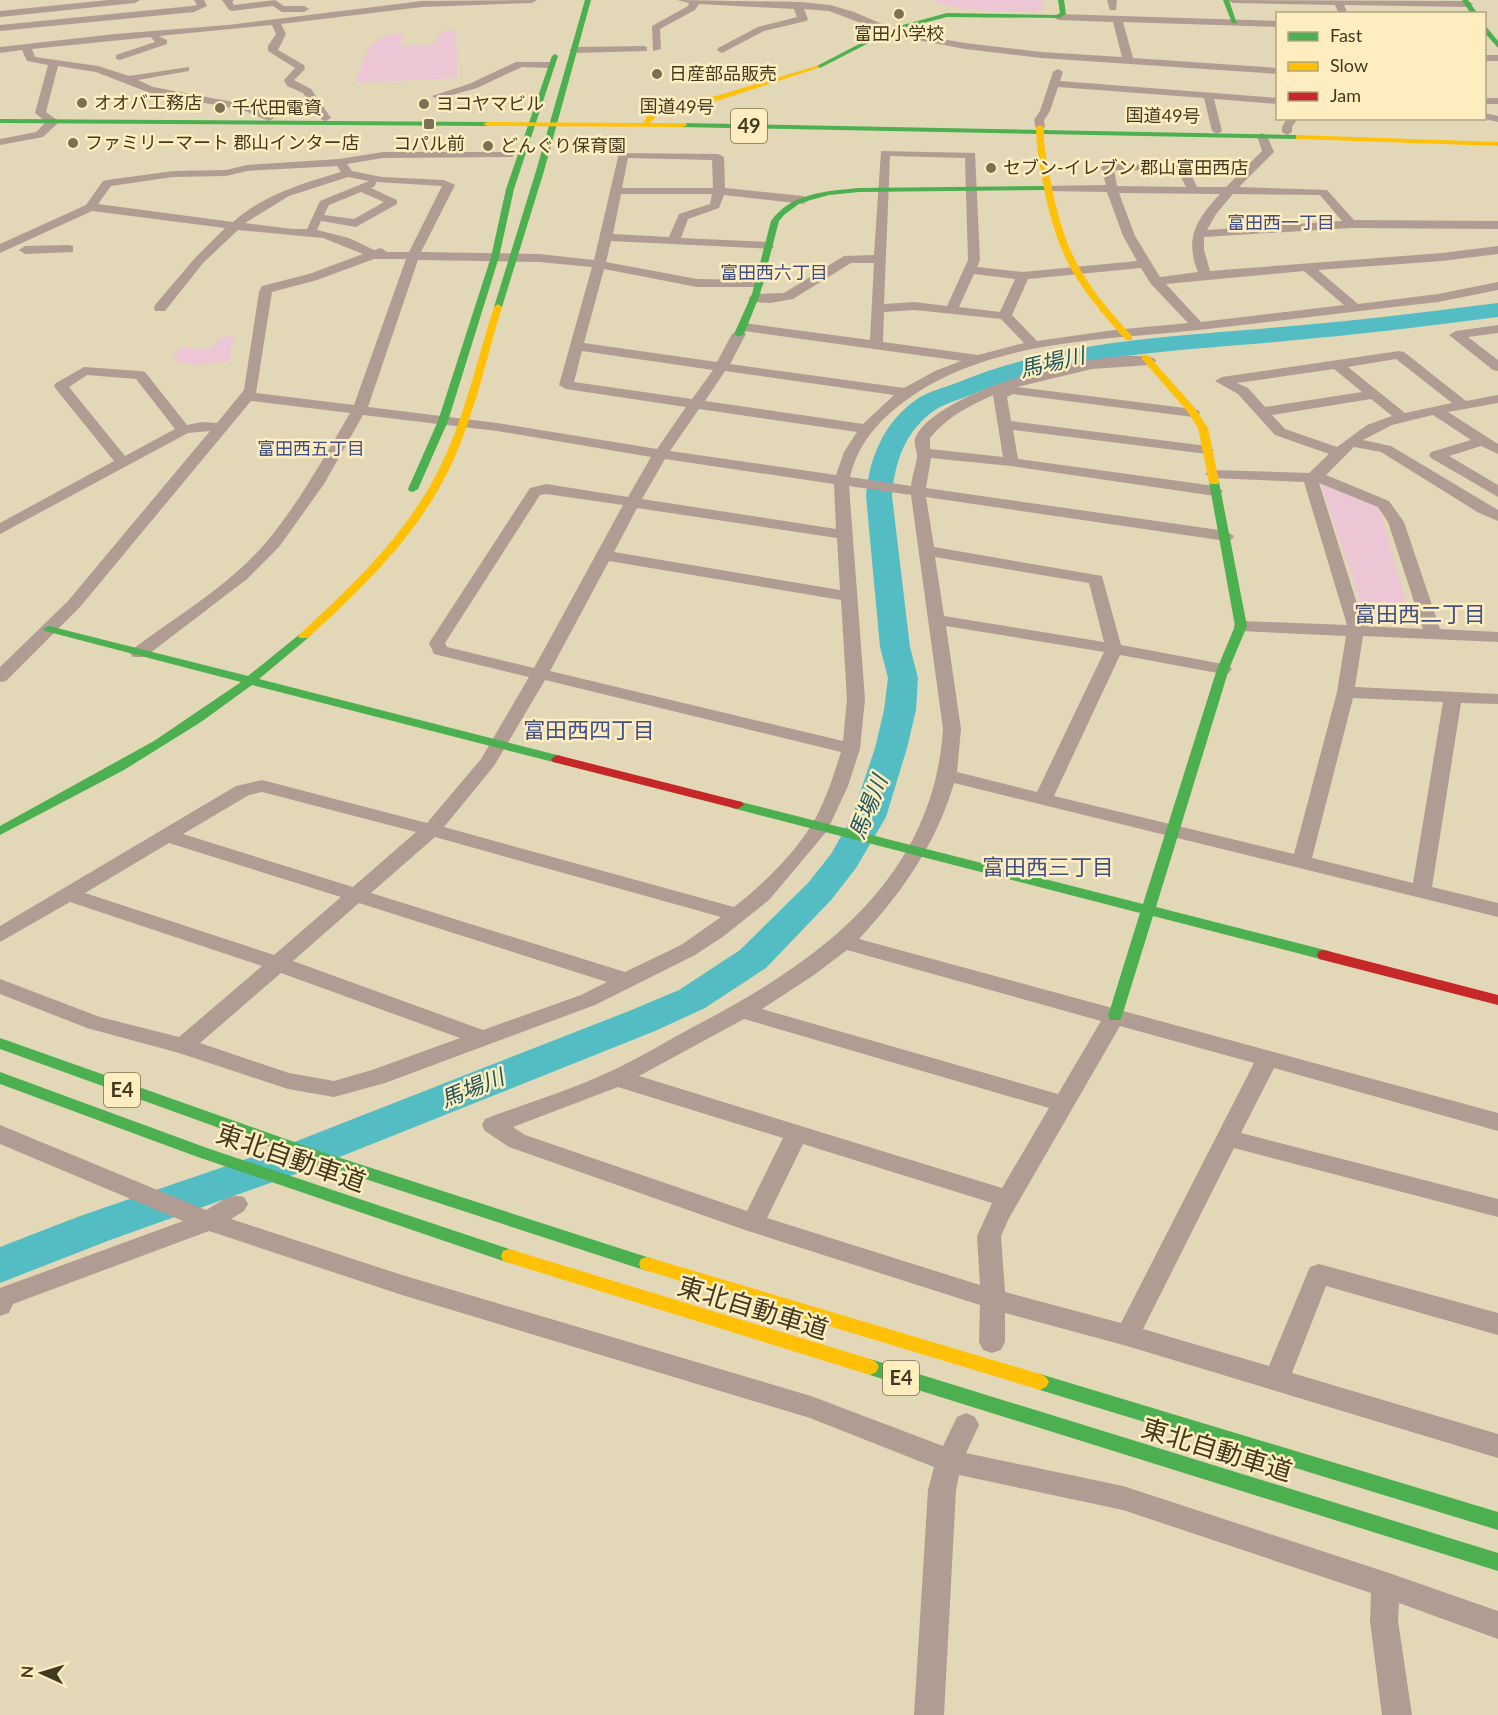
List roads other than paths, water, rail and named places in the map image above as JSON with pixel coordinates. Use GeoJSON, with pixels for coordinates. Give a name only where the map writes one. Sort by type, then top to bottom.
{"type":"FeatureCollection","features":[{"type":"Feature","properties":{"kind":"main road"},"geometry":{"type":"LineString","coordinates":[[408,498],[428,461],[443,421],[495,257],[510,189],[575,0]]}},
{"type":"Feature","properties":{"kind":"main road"},"geometry":{"type":"LineString","coordinates":[[0,831],[69,797],[155,746],[252,681],[346,599],[399,539],[427,501],[449,459],[464,422],[556,121],[588,0]]}},
{"type":"Feature","properties":{"kind":"main road"},"geometry":{"type":"LineString","coordinates":[[646,122],[663,106],[717,98],[820,66],[890,30],[947,15],[1059,17],[1063,14],[1061,0]]}},
{"type":"Feature","properties":{"kind":"main road"},"geometry":{"type":"LineString","coordinates":[[1226,0],[1237,29]]}},
{"type":"Feature","properties":{"kind":"main road"},"geometry":{"type":"LineString","coordinates":[[1489,28],[1498,46]]}},
{"type":"Feature","properties":{"kind":"main road","name":"国道49号"},"geometry":{"type":"LineString","coordinates":[[0,116],[48,119],[646,122],[1287,132],[1498,138]]}},
{"type":"Feature","properties":{"kind":"main road","name":"国道49号"},"geometry":{"type":"LineString","coordinates":[[0,121],[326,118],[535,121]]}},
{"type":"Feature","properties":{"kind":"main road"},"geometry":{"type":"LineString","coordinates":[[1040,129],[1047,188],[1056,232],[1074,270],[1099,306],[1126,336]]}},
{"type":"Feature","properties":{"kind":"main road","name":"国道49号"},"geometry":{"type":"LineString","coordinates":[[1040,129],[1498,144]]}},
{"type":"Feature","properties":{"kind":"main road"},"geometry":{"type":"LineString","coordinates":[[741,331],[754,298],[775,220],[782,211],[802,200],[832,192],[1047,188]]}},
{"type":"Feature","properties":{"kind":"main road"},"geometry":{"type":"LineString","coordinates":[[1115,1016],[1223,669],[1241,626],[1226,536],[1203,428],[1147,359]]}},
{"type":"Feature","properties":{"kind":"main road"},"geometry":{"type":"LineString","coordinates":[[49,629],[1498,1000]]}},
{"type":"Feature","properties":{"kind":"main road"},"geometry":{"type":"LineString","coordinates":[[216,688],[251,662]]}},
{"type":"Feature","properties":{"kind":"main road"},"geometry":{"type":"LineString","coordinates":[[155,729],[182,712]]}},
{"type":"Feature","properties":{"kind":"main road"},"geometry":{"type":"LineString","coordinates":[[19,805],[87,769]]}},
{"type":"Feature","properties":{"kind":"main road","name":"東北自動車道"},"geometry":{"type":"LineString","coordinates":[[0,1043],[118,1089],[246,1134],[473,1209],[841,1323],[1498,1521]]}},
{"type":"Feature","properties":{"kind":"main road","name":"東北自動車道"},"geometry":{"type":"LineString","coordinates":[[0,1078],[306,1189],[685,1312],[1498,1563]]}},
{"type":"Feature","properties":{"kind":"street"},"geometry":{"type":"LineString","coordinates":[[0,14],[135,0]]}},
{"type":"Feature","properties":{"kind":"street"},"geometry":{"type":"LineString","coordinates":[[0,28],[194,9],[202,6],[199,0]]}},
{"type":"Feature","properties":{"kind":"street"},"geometry":{"type":"LineString","coordinates":[[229,0],[226,1],[232,8],[275,3],[282,9],[316,9],[322,15]]}},
{"type":"Feature","properties":{"kind":"street"},"geometry":{"type":"LineString","coordinates":[[409,0],[434,4]]}},
{"type":"Feature","properties":{"kind":"street"},"geometry":{"type":"LineString","coordinates":[[0,50],[147,34],[219,29],[322,15],[434,4],[532,0]]}},
{"type":"Feature","properties":{"kind":"street"},"geometry":{"type":"LineString","coordinates":[[682,0],[830,8],[904,35],[966,46],[1063,57],[1276,71]]}},
{"type":"Feature","properties":{"kind":"street"},"geometry":{"type":"LineString","coordinates":[[830,8],[846,0]]}},
{"type":"Feature","properties":{"kind":"street"},"geometry":{"type":"LineString","coordinates":[[1233,0],[1278,5],[1338,2],[1469,6]]}},
{"type":"Feature","properties":{"kind":"street"},"geometry":{"type":"LineString","coordinates":[[656,49],[655,28],[692,8],[695,1]]}},
{"type":"Feature","properties":{"kind":"street"},"geometry":{"type":"LineString","coordinates":[[1338,2],[1343,12]]}},
{"type":"Feature","properties":{"kind":"street"},"geometry":{"type":"LineString","coordinates":[[1398,3],[1403,12]]}},
{"type":"Feature","properties":{"kind":"street"},"geometry":{"type":"LineString","coordinates":[[722,50],[761,29],[802,19],[798,11],[801,6]]}},
{"type":"Feature","properties":{"kind":"street"},"geometry":{"type":"LineString","coordinates":[[1059,17],[1237,29],[1276,24]]}},
{"type":"Feature","properties":{"kind":"street"},"geometry":{"type":"LineString","coordinates":[[274,21],[281,34],[273,46],[273,51],[299,65],[300,69],[289,80],[291,84],[307,91],[326,118]]}},
{"type":"Feature","properties":{"kind":"street"},"geometry":{"type":"LineString","coordinates":[[1118,21],[1128,60]]}},
{"type":"Feature","properties":{"kind":"street"},"geometry":{"type":"LineString","coordinates":[[1122,32],[1134,33]]}},
{"type":"Feature","properties":{"kind":"street"},"geometry":{"type":"LineString","coordinates":[[120,57],[164,42],[147,34]]}},
{"type":"Feature","properties":{"kind":"street"},"geometry":{"type":"LineString","coordinates":[[26,48],[31,59],[98,69],[128,79],[150,90],[245,107],[260,112],[268,118]]}},
{"type":"Feature","properties":{"kind":"street"},"geometry":{"type":"LineString","coordinates":[[574,50],[644,49]]}},
{"type":"Feature","properties":{"kind":"street"},"geometry":{"type":"LineString","coordinates":[[1040,129],[1039,120],[1045,111],[1063,57]]}},
{"type":"Feature","properties":{"kind":"street"},"geometry":{"type":"LineString","coordinates":[[0,142],[39,135],[48,119],[40,113],[54,62]]}},
{"type":"Feature","properties":{"kind":"street"},"geometry":{"type":"LineString","coordinates":[[437,96],[469,88],[516,65],[551,65]]}},
{"type":"Feature","properties":{"kind":"street"},"geometry":{"type":"LineString","coordinates":[[128,79],[185,69]]}},
{"type":"Feature","properties":{"kind":"street"},"geometry":{"type":"LineString","coordinates":[[1054,84],[1276,100]]}},
{"type":"Feature","properties":{"kind":"street"},"geometry":{"type":"LineString","coordinates":[[1208,94],[1217,131]]}},
{"type":"Feature","properties":{"kind":"street"},"geometry":{"type":"LineString","coordinates":[[1287,132],[1287,127],[1292,120]]}},
{"type":"Feature","properties":{"kind":"street"},"geometry":{"type":"LineString","coordinates":[[1205,275],[1197,246],[1199,234],[1215,209],[1268,152],[1262,136]]}},
{"type":"Feature","properties":{"kind":"street"},"geometry":{"type":"LineString","coordinates":[[876,344],[885,153],[971,155],[974,260],[951,310]]}},
{"type":"Feature","properties":{"kind":"street"},"geometry":{"type":"LineString","coordinates":[[674,241],[683,217],[715,206],[718,191],[718,157],[623,154],[606,237],[566,385],[866,429]]}},
{"type":"Feature","properties":{"kind":"street"},"geometry":{"type":"LineString","coordinates":[[160,308],[203,255],[234,225],[278,196],[343,168],[383,155],[508,155]]}},
{"type":"Feature","properties":{"kind":"street"},"geometry":{"type":"LineString","coordinates":[[1193,190],[1182,168],[1107,167],[1128,238],[1155,281],[1198,326]]}},
{"type":"Feature","properties":{"kind":"street"},"geometry":{"type":"LineString","coordinates":[[0,249],[90,207],[107,183],[174,174],[226,173],[247,168],[343,168],[382,180],[449,185],[413,256],[360,408],[315,484],[273,544],[241,576],[139,653]]}},
{"type":"Feature","properties":{"kind":"street"},"geometry":{"type":"LineString","coordinates":[[311,231],[324,203],[382,180]]}},
{"type":"Feature","properties":{"kind":"street"},"geometry":{"type":"LineString","coordinates":[[317,217],[356,223],[393,202],[361,188]]}},
{"type":"Feature","properties":{"kind":"street"},"geometry":{"type":"LineString","coordinates":[[1047,188],[1323,192],[1351,224]]}},
{"type":"Feature","properties":{"kind":"street"},"geometry":{"type":"LineString","coordinates":[[615,191],[718,191],[802,200]]}},
{"type":"Feature","properties":{"kind":"street"},"geometry":{"type":"LineString","coordinates":[[90,207],[293,233],[311,231],[350,242],[373,255],[515,257],[598,264],[698,283],[758,284]]}},
{"type":"Feature","properties":{"kind":"street"},"geometry":{"type":"LineString","coordinates":[[1199,234],[1351,224],[1498,225]]}},
{"type":"Feature","properties":{"kind":"street"},"geometry":{"type":"LineString","coordinates":[[34,234],[23,256],[69,249]]}},
{"type":"Feature","properties":{"kind":"street"},"geometry":{"type":"LineString","coordinates":[[0,677],[74,604],[247,396],[251,390],[264,292],[267,289],[313,277],[373,255],[414,237]]}},
{"type":"Feature","properties":{"kind":"street"},"geometry":{"type":"LineString","coordinates":[[606,237],[768,246]]}},
{"type":"Feature","properties":{"kind":"street"},"geometry":{"type":"LineString","coordinates":[[703,259],[709,243]]}},
{"type":"Feature","properties":{"kind":"street"},"geometry":{"type":"LineString","coordinates":[[1155,281],[1205,275],[1442,257],[1498,250]]}},
{"type":"Feature","properties":{"kind":"street"},"geometry":{"type":"LineString","coordinates":[[1478,252],[1498,265]]}},
{"type":"Feature","properties":{"kind":"street"},"geometry":{"type":"LineString","coordinates":[[754,298],[770,299],[788,296],[848,259],[879,259]]}},
{"type":"Feature","properties":{"kind":"street"},"geometry":{"type":"LineString","coordinates":[[969,270],[1023,276],[1143,264]]}},
{"type":"Feature","properties":{"kind":"street"},"geometry":{"type":"LineString","coordinates":[[1308,268],[1354,308]]}},
{"type":"Feature","properties":{"kind":"street"},"geometry":{"type":"LineString","coordinates":[[1005,316],[1023,276]]}},
{"type":"Feature","properties":{"kind":"street"},"geometry":{"type":"LineString","coordinates":[[0,986],[95,1023],[183,1046],[288,1081],[334,1089],[351,1086],[588,1000],[629,981],[688,950],[738,915],[762,895],[821,828],[839,786],[851,749],[856,699],[846,535],[851,453],[866,429],[879,415],[907,393],[945,373],[979,359],[1034,345],[1438,298],[1498,286]]}},
{"type":"Feature","properties":{"kind":"street"},"geometry":{"type":"LineString","coordinates":[[877,308],[915,306],[1005,316],[1034,345]]}},
{"type":"Feature","properties":{"kind":"street"},"geometry":{"type":"LineString","coordinates":[[1498,329],[1456,335],[1498,367]]}},
{"type":"Feature","properties":{"kind":"street"},"geometry":{"type":"LineString","coordinates":[[183,1046],[431,830],[488,762],[660,454],[722,366],[741,331],[876,344],[979,359]]}},
{"type":"Feature","properties":{"kind":"street"},"geometry":{"type":"LineString","coordinates":[[1126,336],[1147,359]]}},
{"type":"Feature","properties":{"kind":"street"},"geometry":{"type":"LineString","coordinates":[[575,346],[907,393]]}},
{"type":"Feature","properties":{"kind":"street"},"geometry":{"type":"LineString","coordinates":[[1341,453],[1280,432],[1243,391],[1222,381],[1399,355],[1464,405]]}},
{"type":"Feature","properties":{"kind":"street"},"geometry":{"type":"LineString","coordinates":[[1147,359],[1084,366],[1004,386],[961,406],[940,420],[923,437],[924,453],[918,480],[912,490],[937,620],[952,729],[948,776],[943,794],[890,890],[843,942],[786,984],[743,1011],[616,1078],[493,1125],[517,1141],[753,1223],[993,1299],[1127,1335],[1498,1446]]}},
{"type":"Feature","properties":{"kind":"street"},"geometry":{"type":"LineString","coordinates":[[1338,365],[1404,418]]}},
{"type":"Feature","properties":{"kind":"street"},"geometry":{"type":"LineString","coordinates":[[123,463],[61,386],[84,371],[140,375],[183,430]]}},
{"type":"Feature","properties":{"kind":"street"},"geometry":{"type":"LineString","coordinates":[[1011,462],[999,395],[1011,390],[1193,413]]}},
{"type":"Feature","properties":{"kind":"street"},"geometry":{"type":"LineString","coordinates":[[1262,412],[1373,393]]}},
{"type":"Feature","properties":{"kind":"street"},"geometry":{"type":"LineString","coordinates":[[247,396],[464,422],[660,454],[1226,536]]}},
{"type":"Feature","properties":{"kind":"street"},"geometry":{"type":"LineString","coordinates":[[1313,477],[1353,442],[1372,429],[1404,418],[1464,405],[1496,401]]}},
{"type":"Feature","properties":{"kind":"street"},"geometry":{"type":"LineString","coordinates":[[1436,411],[1498,450]]}},
{"type":"Feature","properties":{"kind":"street"},"geometry":{"type":"LineString","coordinates":[[1006,425],[1206,450]]}},
{"type":"Feature","properties":{"kind":"street"},"geometry":{"type":"LineString","coordinates":[[0,529],[183,430],[202,426],[220,427]]}},
{"type":"Feature","properties":{"kind":"street"},"geometry":{"type":"LineString","coordinates":[[1482,441],[1436,455],[1467,471],[1498,492]]}},
{"type":"Feature","properties":{"kind":"street"},"geometry":{"type":"LineString","coordinates":[[1353,442],[1386,449],[1484,510],[1498,516]]}},
{"type":"Feature","properties":{"kind":"street"},"geometry":{"type":"LineString","coordinates":[[924,453],[1011,462],[1215,491]]}},
{"type":"Feature","properties":{"kind":"street"},"geometry":{"type":"LineString","coordinates":[[1212,474],[1313,477],[1384,504],[1396,522],[1433,635]]}},
{"type":"Feature","properties":{"kind":"street"},"geometry":{"type":"LineString","coordinates":[[1301,863],[1346,692],[1356,628],[1313,477]]}},
{"type":"Feature","properties":{"kind":"street"},"geometry":{"type":"LineString","coordinates":[[846,535],[633,501],[546,489],[535,491],[437,643],[440,650],[851,749]]}},
{"type":"Feature","properties":{"kind":"street"},"geometry":{"type":"LineString","coordinates":[[925,550],[1096,579],[1114,649],[1043,800]]}},
{"type":"Feature","properties":{"kind":"street"},"geometry":{"type":"LineString","coordinates":[[604,555],[849,596]]}},
{"type":"Feature","properties":{"kind":"street"},"geometry":{"type":"LineString","coordinates":[[937,620],[1223,669]]}},
{"type":"Feature","properties":{"kind":"street"},"geometry":{"type":"LineString","coordinates":[[1241,626],[1498,637]]}},
{"type":"Feature","properties":{"kind":"street"},"geometry":{"type":"LineString","coordinates":[[1346,692],[1498,699]]}},
{"type":"Feature","properties":{"kind":"street"},"geometry":{"type":"LineString","coordinates":[[1421,891],[1454,697]]}},
{"type":"Feature","properties":{"kind":"street"},"geometry":{"type":"LineString","coordinates":[[948,776],[1498,910]]}},
{"type":"Feature","properties":{"kind":"street"},"geometry":{"type":"LineString","coordinates":[[0,935],[243,790],[255,787],[267,787],[431,830],[738,915]]}},
{"type":"Feature","properties":{"kind":"street"},"geometry":{"type":"LineString","coordinates":[[168,836],[629,981]]}},
{"type":"Feature","properties":{"kind":"street"},"geometry":{"type":"LineString","coordinates":[[69,895],[276,963],[483,1038]]}},
{"type":"Feature","properties":{"kind":"street"},"geometry":{"type":"LineString","coordinates":[[843,942],[1498,1122]]}},
{"type":"Feature","properties":{"kind":"street"},"geometry":{"type":"LineString","coordinates":[[743,1011],[1065,1104]]}},
{"type":"Feature","properties":{"kind":"street"},"geometry":{"type":"LineString","coordinates":[[992,1342],[993,1299],[989,1236],[1008,1199],[1115,1016]]}},
{"type":"Feature","properties":{"kind":"street"},"geometry":{"type":"LineString","coordinates":[[1127,1335],[1267,1060]]}},
{"type":"Feature","properties":{"kind":"street"},"geometry":{"type":"LineString","coordinates":[[616,1078],[1008,1199]]}},
{"type":"Feature","properties":{"kind":"street"},"geometry":{"type":"LineString","coordinates":[[0,1134],[208,1221],[402,1285],[811,1407],[894,1437],[949,1461],[1123,1498],[1386,1585],[1498,1625]]}},
{"type":"Feature","properties":{"kind":"street"},"geometry":{"type":"LineString","coordinates":[[753,1223],[796,1134]]}},
{"type":"Feature","properties":{"kind":"street"},"geometry":{"type":"LineString","coordinates":[[1228,1138],[1498,1208]]}},
{"type":"Feature","properties":{"kind":"street"},"geometry":{"type":"LineString","coordinates":[[0,1306],[4,1297],[208,1221],[236,1204]]}},
{"type":"Feature","properties":{"kind":"street"},"geometry":{"type":"LineString","coordinates":[[1276,1381],[1319,1274],[1498,1324]]}},
{"type":"Feature","properties":{"kind":"street"},"geometry":{"type":"LineString","coordinates":[[929,1715],[942,1490],[949,1461],[966,1425]]}},
{"type":"Feature","properties":{"kind":"street"},"geometry":{"type":"LineString","coordinates":[[1386,1585],[1384,1622],[1397,1715]]}},
{"type":"Feature","properties":{"kind":"waterway","name":"馬場川"},"geometry":{"type":"LineString","coordinates":[[0,1265],[95,1228],[293,1159],[642,1021],[692,999],[753,959],[820,891],[844,860],[869,817],[891,748],[900,710],[903,678],[895,647],[879,496],[881,474],[888,449],[906,423],[927,404],[999,374],[1101,351],[1352,328],[1498,310]]}},
{"type":"Feature","properties":{"kind":"place","name":"富田小学校"},"geometry":{"type":"Point","coordinates":[899,14]}},
{"type":"Feature","properties":{"kind":"place","name":"日産部品販売"},"geometry":{"type":"Point","coordinates":[657,74]}},
{"type":"Feature","properties":{"kind":"place","name":"オオバ工務店"},"geometry":{"type":"Point","coordinates":[82,103]}},
{"type":"Feature","properties":{"kind":"place","name":"ヨコヤマビル"},"geometry":{"type":"Point","coordinates":[424,104]}},
{"type":"Feature","properties":{"kind":"place","name":"千代田電資"},"geometry":{"type":"Point","coordinates":[220,108]}},
{"type":"Feature","properties":{"kind":"place","name":"コパル前"},"geometry":{"type":"Point","coordinates":[429,124]}},
{"type":"Feature","properties":{"kind":"place","name":"ファミリーマート 郡山インター店"},"geometry":{"type":"Point","coordinates":[73,143]}},
{"type":"Feature","properties":{"kind":"place","name":"どんぐり保育園"},"geometry":{"type":"Point","coordinates":[488,146]}},
{"type":"Feature","properties":{"kind":"place","name":"セブン-イレブン 郡山富田西店"},"geometry":{"type":"Point","coordinates":[991,168]}},
{"type":"Feature","properties":{"kind":"district","name":"富田西一丁目"},"geometry":{"type":"Point","coordinates":[1281,223]}},
{"type":"Feature","properties":{"kind":"district","name":"富田西六丁目"},"geometry":{"type":"Point","coordinates":[774,273]}},
{"type":"Feature","properties":{"kind":"district","name":"富田西五丁目"},"geometry":{"type":"Point","coordinates":[311,449]}},
{"type":"Feature","properties":{"kind":"district","name":"富田西二丁目"},"geometry":{"type":"Point","coordinates":[1420,614]}},
{"type":"Feature","properties":{"kind":"district","name":"富田西四丁目"},"geometry":{"type":"Point","coordinates":[589,730]}},
{"type":"Feature","properties":{"kind":"district","name":"富田西三丁目"},"geometry":{"type":"Point","coordinates":[1048,867]}}]}
